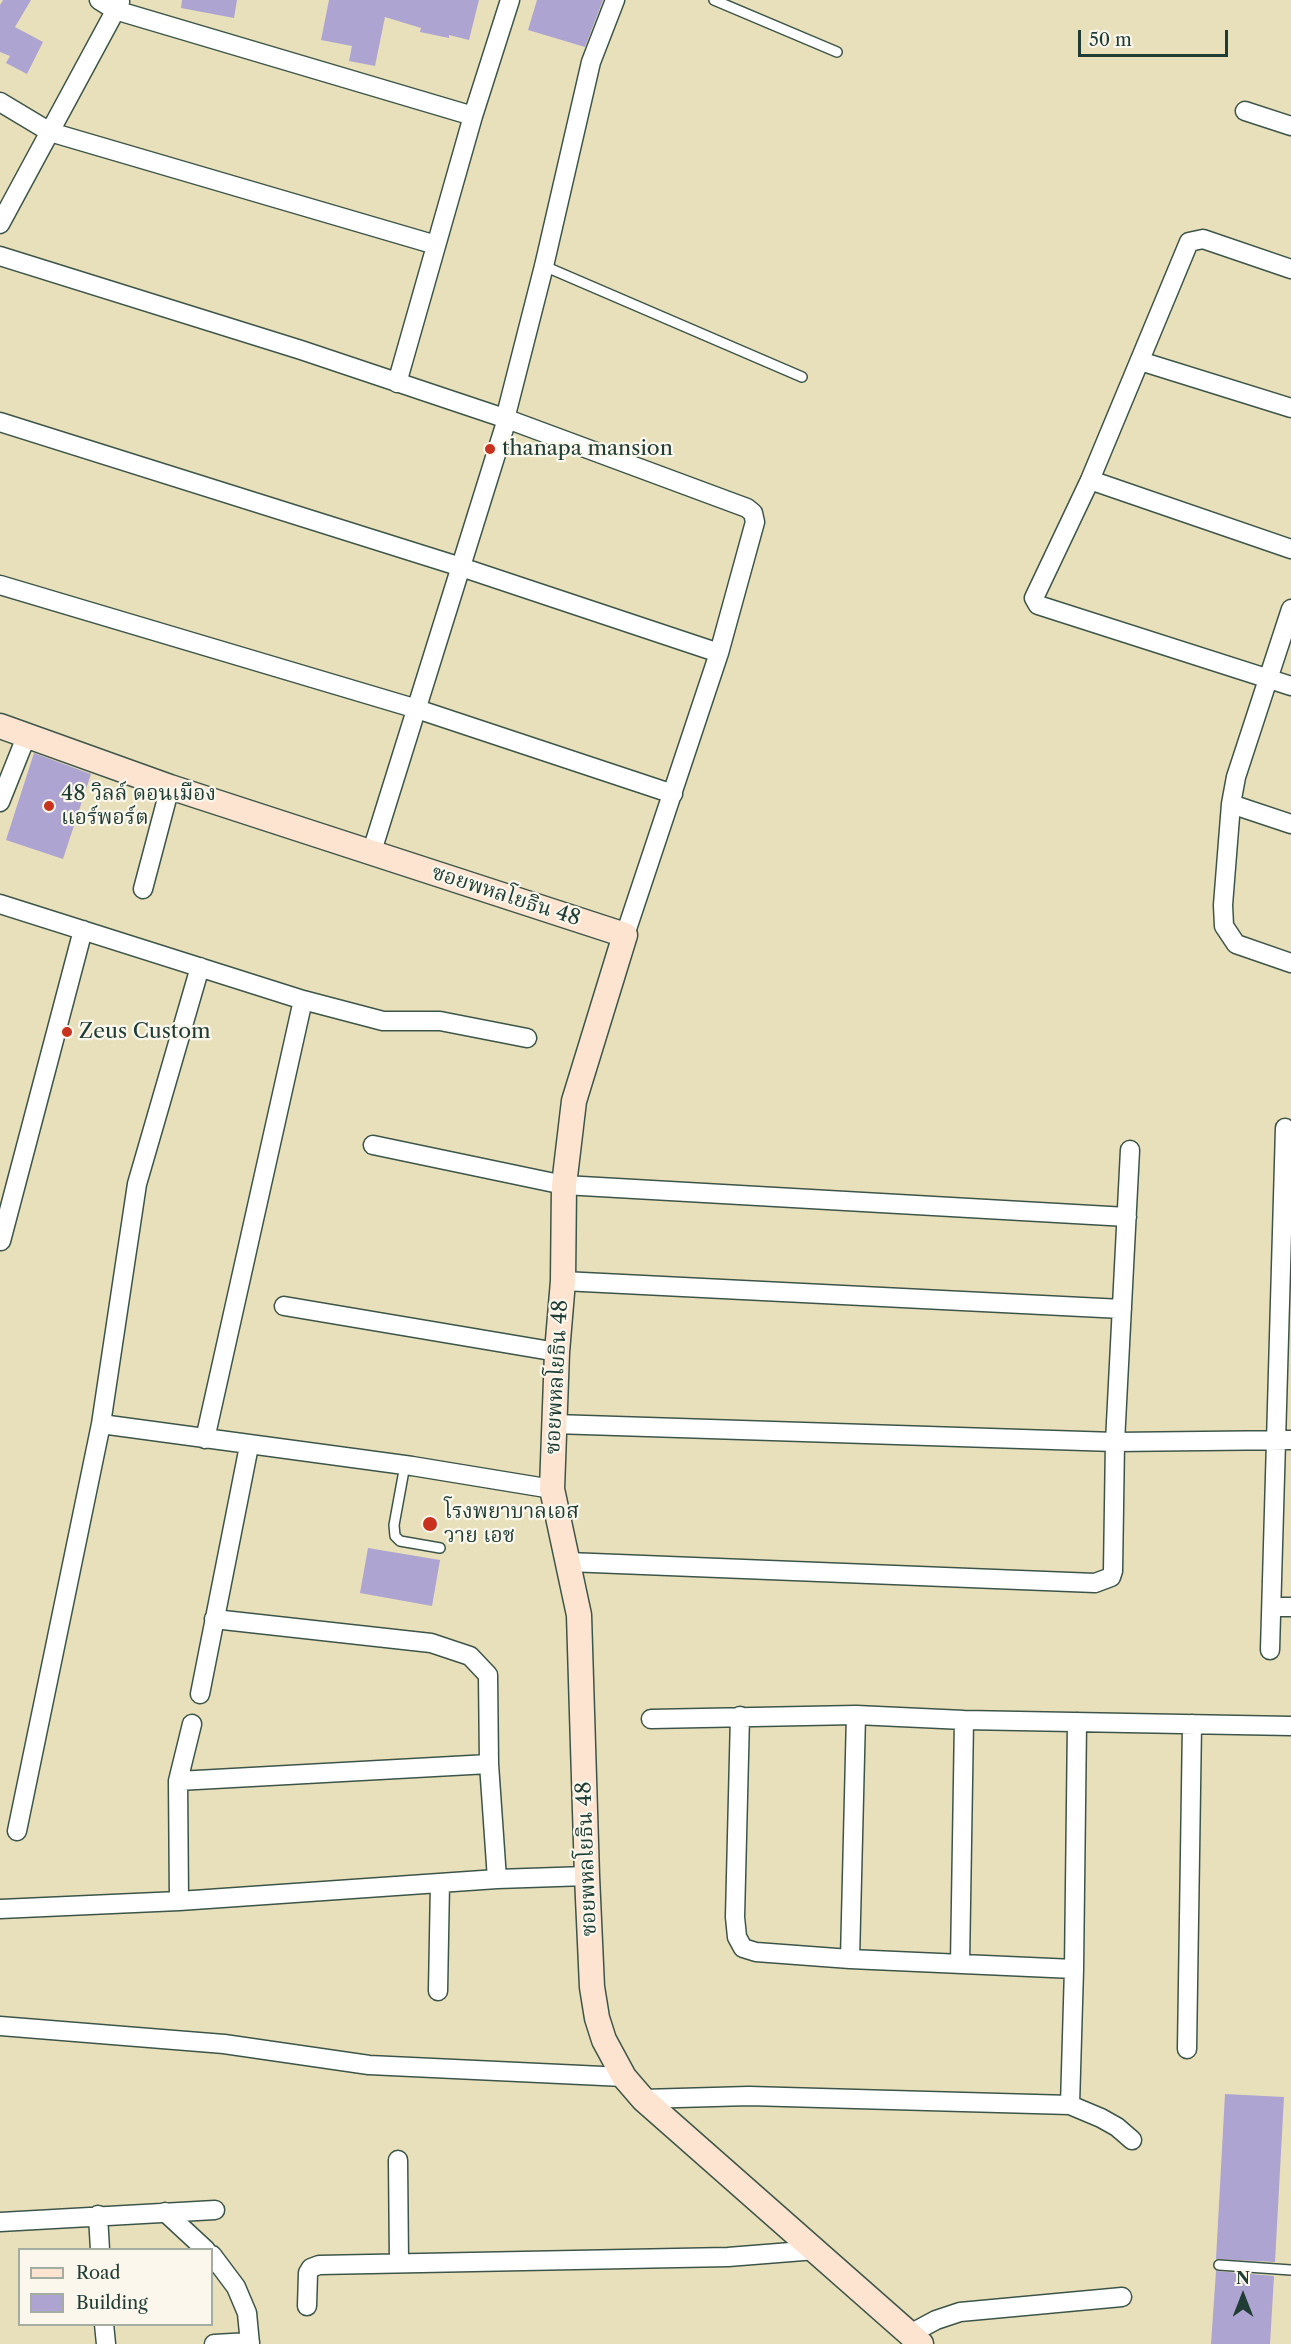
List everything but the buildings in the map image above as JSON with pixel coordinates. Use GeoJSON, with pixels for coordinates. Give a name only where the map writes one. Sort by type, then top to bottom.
{"type":"FeatureCollection","features":[{"type":"Feature","properties":{"kind":"street"},"geometry":{"type":"LineString","coordinates":[[99,0],[473,116]]}},
{"type":"Feature","properties":{"kind":"street"},"geometry":{"type":"LineString","coordinates":[[397,382],[473,116],[510,0]]}},
{"type":"Feature","properties":{"kind":"street"},"geometry":{"type":"LineString","coordinates":[[372,851],[506,419],[591,62],[615,0]]}},
{"type":"Feature","properties":{"kind":"street"},"geometry":{"type":"LineString","coordinates":[[0,224],[118,5]]}},
{"type":"Feature","properties":{"kind":"street"},"geometry":{"type":"LineString","coordinates":[[0,102],[50,132],[436,245]]}},
{"type":"Feature","properties":{"kind":"street"},"geometry":{"type":"LineString","coordinates":[[1245,111],[1291,126]]}},
{"type":"Feature","properties":{"kind":"street"},"geometry":{"type":"LineString","coordinates":[[1291,269],[1203,239],[1189,242],[1090,480],[1034,598],[1038,605],[1291,686]]}},
{"type":"Feature","properties":{"kind":"street"},"geometry":{"type":"LineString","coordinates":[[0,256],[100,286],[506,419],[747,508],[753,513],[755,522],[719,653],[625,935]]}},
{"type":"Feature","properties":{"kind":"street"},"geometry":{"type":"LineString","coordinates":[[1140,361],[1291,408]]}},
{"type":"Feature","properties":{"kind":"street"},"geometry":{"type":"LineString","coordinates":[[0,422],[461,567],[719,653]]}},
{"type":"Feature","properties":{"kind":"street"},"geometry":{"type":"LineString","coordinates":[[1090,480],[1291,549]]}},
{"type":"Feature","properties":{"kind":"street"},"geometry":{"type":"LineString","coordinates":[[0,585],[417,709],[673,794]]}},
{"type":"Feature","properties":{"kind":"street"},"geometry":{"type":"LineString","coordinates":[[1291,609],[1236,777],[1231,804],[1224,926],[1236,944],[1291,963]]}},
{"type":"Feature","properties":{"kind":"street","name":"ซอยพหลโยธิน 48"},"geometry":{"type":"LineString","coordinates":[[0,726],[170,787],[625,935],[574,1101],[564,1185],[563,1281],[557,1352],[552,1489],[579,1614],[586,1876],[595,2008],[604,2040],[624,2077],[643,2099],[916,2339]]}},
{"type":"Feature","properties":{"kind":"street"},"geometry":{"type":"LineString","coordinates":[[0,802],[26,737]]}},
{"type":"Feature","properties":{"kind":"street"},"geometry":{"type":"LineString","coordinates":[[143,888],[170,787]]}},
{"type":"Feature","properties":{"kind":"street"},"geometry":{"type":"LineString","coordinates":[[1231,804],[1291,824]]}},
{"type":"Feature","properties":{"kind":"street"},"geometry":{"type":"LineString","coordinates":[[0,904],[303,1000],[383,1021],[440,1021],[527,1038]]}},
{"type":"Feature","properties":{"kind":"street"},"geometry":{"type":"LineString","coordinates":[[1,1241],[83,930]]}},
{"type":"Feature","properties":{"kind":"street"},"geometry":{"type":"LineString","coordinates":[[17,1831],[101,1424],[137,1184],[200,967]]}},
{"type":"Feature","properties":{"kind":"street"},"geometry":{"type":"LineString","coordinates":[[205,1439],[303,1000]]}},
{"type":"Feature","properties":{"kind":"street"},"geometry":{"type":"LineString","coordinates":[[1270,1650],[1284,1440],[1284,1128]]}},
{"type":"Feature","properties":{"kind":"street"},"geometry":{"type":"LineString","coordinates":[[373,1145],[564,1185],[1126,1216]]}},
{"type":"Feature","properties":{"kind":"street"},"geometry":{"type":"LineString","coordinates":[[568,1562],[1095,1583],[1111,1577],[1113,1571],[1115,1442],[1130,1150]]}},
{"type":"Feature","properties":{"kind":"street"},"geometry":{"type":"LineString","coordinates":[[563,1281],[1122,1309]]}},
{"type":"Feature","properties":{"kind":"street"},"geometry":{"type":"LineString","coordinates":[[284,1306],[557,1352]]}},
{"type":"Feature","properties":{"kind":"street"},"geometry":{"type":"LineString","coordinates":[[101,1424],[249,1446],[405,1465],[552,1489]]}},
{"type":"Feature","properties":{"kind":"street"},"geometry":{"type":"LineString","coordinates":[[554,1424],[1115,1442],[1284,1440]]}},
{"type":"Feature","properties":{"kind":"street"},"geometry":{"type":"LineString","coordinates":[[200,1694],[249,1446]]}},
{"type":"Feature","properties":{"kind":"street"},"geometry":{"type":"LineString","coordinates":[[1272,1606],[1291,1607]]}},
{"type":"Feature","properties":{"kind":"street"},"geometry":{"type":"LineString","coordinates":[[214,1620],[430,1643],[470,1656],[488,1675],[489,1764],[497,1879]]}},
{"type":"Feature","properties":{"kind":"street"},"geometry":{"type":"LineString","coordinates":[[850,1959],[856,1715]]}},
{"type":"Feature","properties":{"kind":"street"},"geometry":{"type":"LineString","coordinates":[[651,1719],[856,1715],[964,1720],[1291,1726]]}},
{"type":"Feature","properties":{"kind":"street"},"geometry":{"type":"LineString","coordinates":[[740,1716],[735,1917],[737,1937],[743,1948],[756,1952],[850,1959],[1074,1969]]}},
{"type":"Feature","properties":{"kind":"street"},"geometry":{"type":"LineString","coordinates":[[960,1964],[964,1720]]}},
{"type":"Feature","properties":{"kind":"street"},"geometry":{"type":"LineString","coordinates":[[1070,2105],[1077,1722]]}},
{"type":"Feature","properties":{"kind":"street"},"geometry":{"type":"LineString","coordinates":[[179,1901],[178,1781],[192,1724]]}},
{"type":"Feature","properties":{"kind":"street"},"geometry":{"type":"LineString","coordinates":[[1187,2049],[1192,1724]]}},
{"type":"Feature","properties":{"kind":"street"},"geometry":{"type":"LineString","coordinates":[[178,1781],[489,1764]]}},
{"type":"Feature","properties":{"kind":"street"},"geometry":{"type":"LineString","coordinates":[[0,1909],[179,1901],[497,1879],[586,1876]]}},
{"type":"Feature","properties":{"kind":"street"},"geometry":{"type":"LineString","coordinates":[[438,1991],[440,1883]]}},
{"type":"Feature","properties":{"kind":"street"},"geometry":{"type":"LineString","coordinates":[[0,2026],[224,2044],[369,2065],[624,2077]]}},
{"type":"Feature","properties":{"kind":"street"},"geometry":{"type":"LineString","coordinates":[[643,2099],[749,2096],[1070,2105],[1101,2118],[1132,2140]]}},
{"type":"Feature","properties":{"kind":"street"},"geometry":{"type":"LineString","coordinates":[[398,2160],[399,2263]]}},
{"type":"Feature","properties":{"kind":"street"},"geometry":{"type":"LineString","coordinates":[[0,2222],[215,2210]]}},
{"type":"Feature","properties":{"kind":"street"},"geometry":{"type":"LineString","coordinates":[[165,2212],[204,2248]]}},
{"type":"Feature","properties":{"kind":"street"},"geometry":{"type":"LineString","coordinates":[[98,2215],[100,2248]]}},
{"type":"Feature","properties":{"kind":"street"},"geometry":{"type":"LineString","coordinates":[[307,2306],[307,2280],[311,2268],[332,2264],[728,2257],[816,2250]]}},
{"type":"Feature","properties":{"kind":"street"},"geometry":{"type":"LineString","coordinates":[[213,2256],[236,2287],[247,2313],[250,2343],[214,2344]]}},
{"type":"Feature","properties":{"kind":"street"},"geometry":{"type":"LineString","coordinates":[[916,2339],[936,2320],[960,2312],[1122,2297]]}},
{"type":"Feature","properties":{"kind":"street"},"geometry":{"type":"LineString","coordinates":[[104,2326],[105,2344]]}},
{"type":"Feature","properties":{"kind":"lane"},"geometry":{"type":"LineString","coordinates":[[714,0],[837,52]]}},
{"type":"Feature","properties":{"kind":"lane"},"geometry":{"type":"LineString","coordinates":[[544,266],[801,377]]}},
{"type":"Feature","properties":{"kind":"lane"},"geometry":{"type":"LineString","coordinates":[[405,1465],[394,1525],[395,1536],[400,1541],[440,1548]]}},
{"type":"Feature","properties":{"kind":"lane"},"geometry":{"type":"LineString","coordinates":[[1219,2265],[1291,2270]]}},
{"type":"Feature","properties":{"kind":"place","name":"thanapa mansion"},"geometry":{"type":"Point","coordinates":[490,449]}},
{"type":"Feature","properties":{"kind":"place","name":"48 วิลล์ ดอนเมือง แอร์พอร์ต"},"geometry":{"type":"Point","coordinates":[49,806]}},
{"type":"Feature","properties":{"kind":"place","name":"Zeus Custom"},"geometry":{"type":"Point","coordinates":[67,1032]}},
{"type":"Feature","properties":{"kind":"place","name":"โรงพยาบาลเอส วาย เอช"},"geometry":{"type":"Point","coordinates":[430,1524]}}]}
